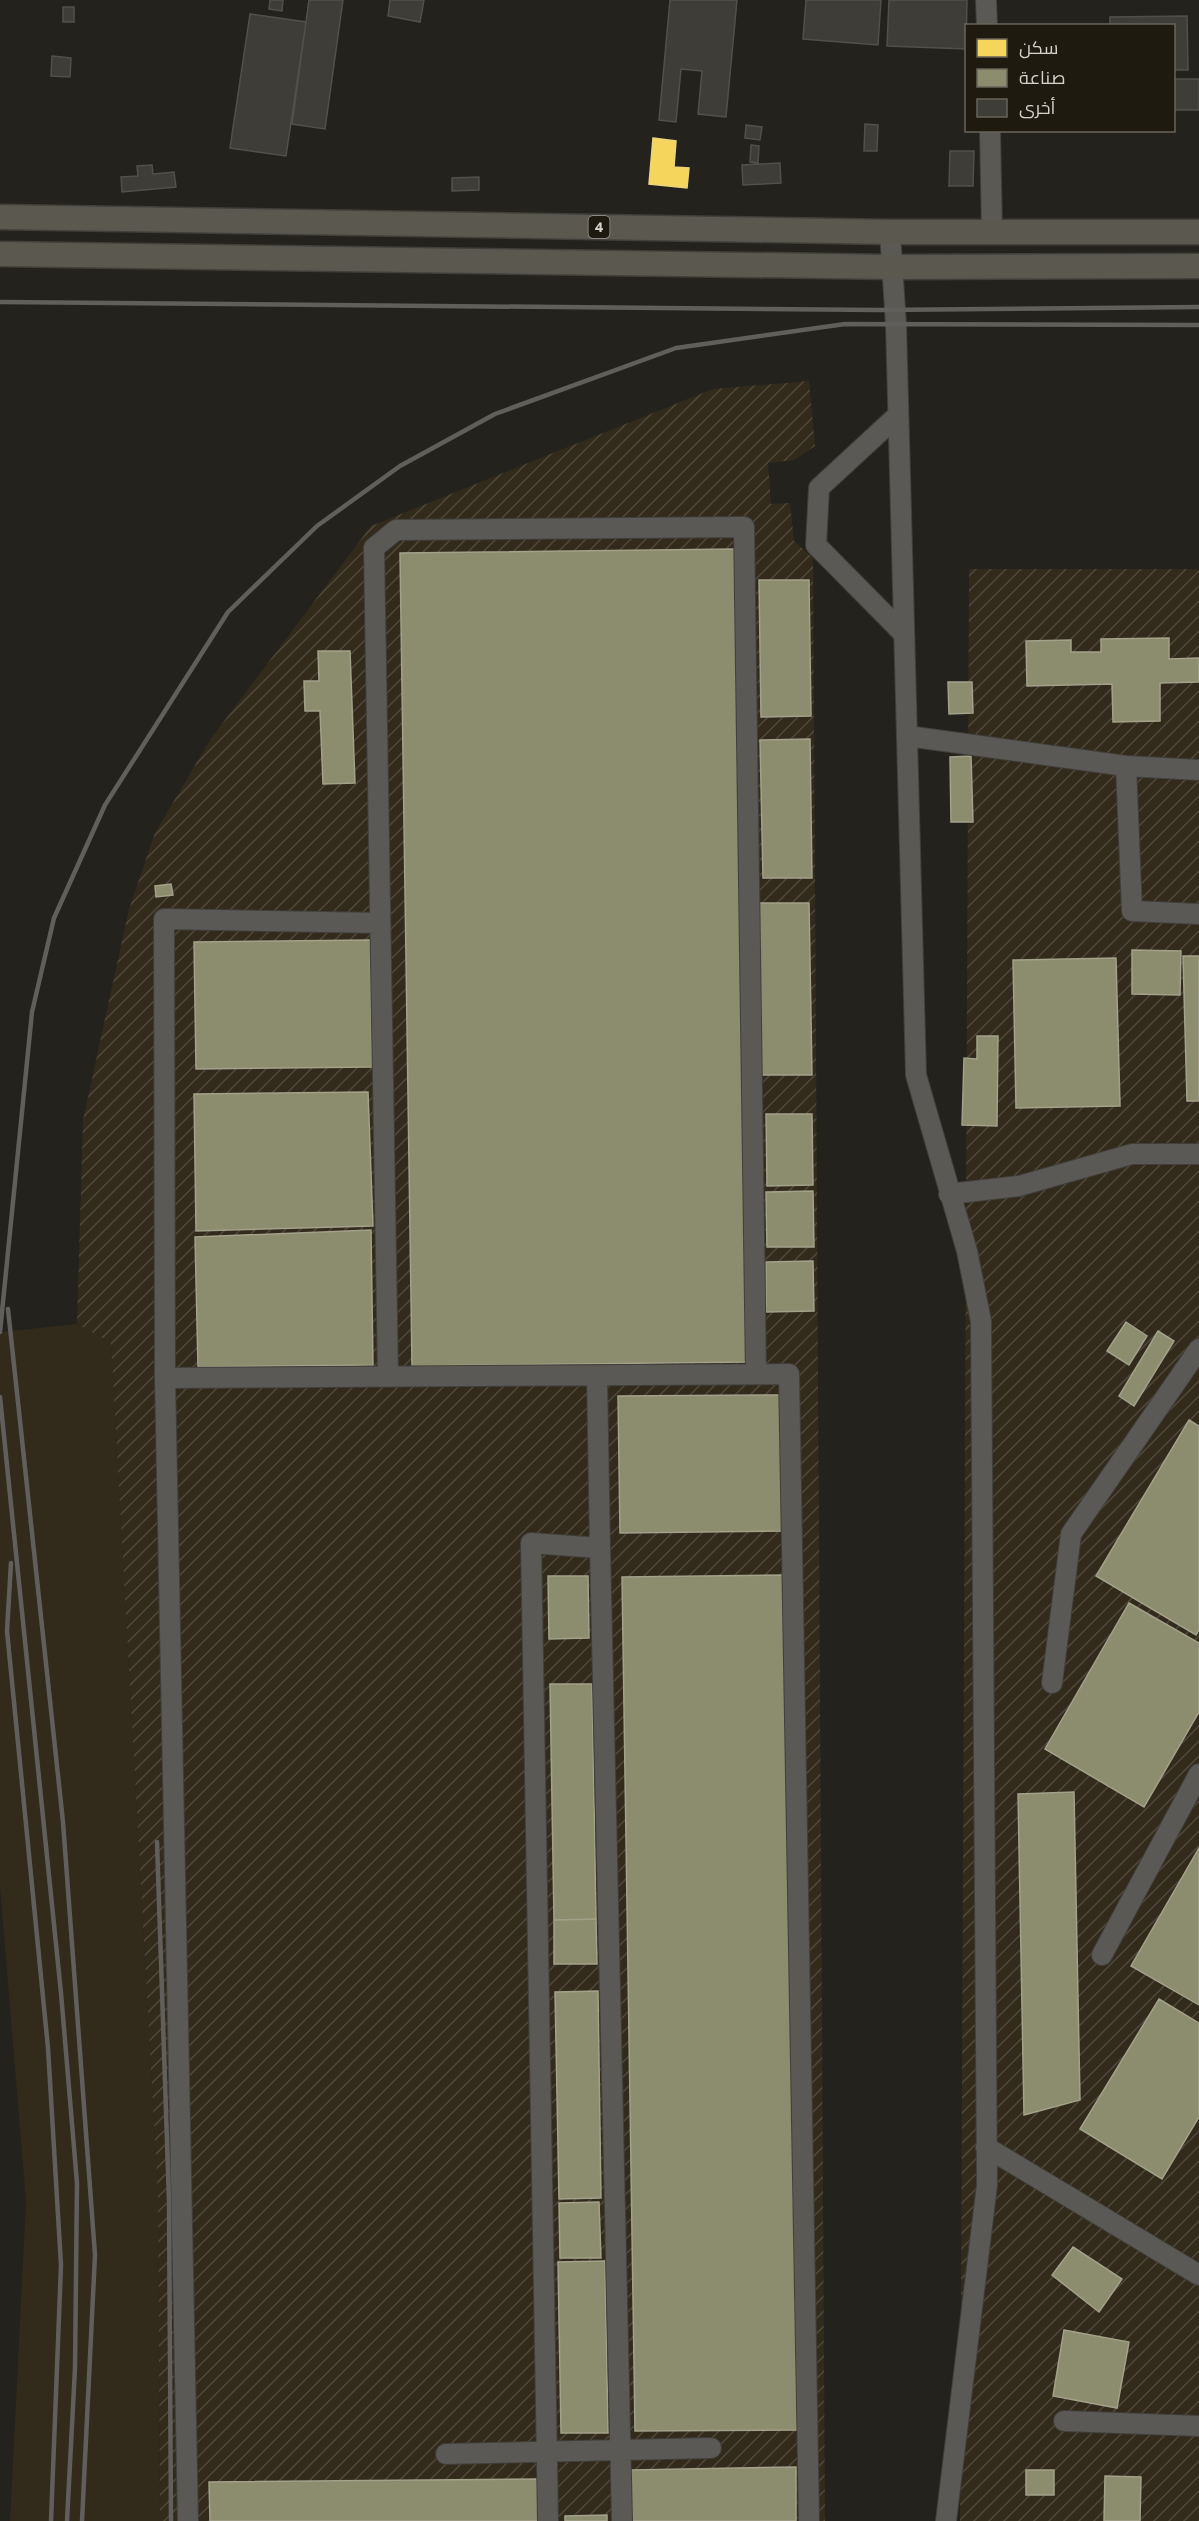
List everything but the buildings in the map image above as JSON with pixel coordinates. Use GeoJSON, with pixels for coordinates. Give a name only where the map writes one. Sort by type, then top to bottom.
{"type":"FeatureCollection","features":[{"type":"Feature","properties":{"kind":"main road","name":"4"},"geometry":{"type":"LineString","coordinates":[[0,217],[890,232],[1199,232]]}},
{"type":"Feature","properties":{"kind":"main road"},"geometry":{"type":"LineString","coordinates":[[0,254],[892,267],[1199,266]]}},
{"type":"Feature","properties":{"kind":"street"},"geometry":{"type":"LineString","coordinates":[[986,0],[987,24]]}},
{"type":"Feature","properties":{"kind":"street"},"geometry":{"type":"LineString","coordinates":[[990,132],[993,232]]}},
{"type":"Feature","properties":{"kind":"street"},"geometry":{"type":"LineString","coordinates":[[890,232],[898,415],[916,1076],[967,1251],[981,1321],[987,2185],[946,2521]]}},
{"type":"Feature","properties":{"kind":"street"},"geometry":{"type":"LineString","coordinates":[[898,415],[819,488],[816,545],[904,634]]}},
{"type":"Feature","properties":{"kind":"street"},"geometry":{"type":"LineString","coordinates":[[388,1376],[374,548],[396,530],[744,527],[756,1374]]}},
{"type":"Feature","properties":{"kind":"street"},"geometry":{"type":"LineString","coordinates":[[907,736],[1126,766],[1199,770]]}},
{"type":"Feature","properties":{"kind":"street"},"geometry":{"type":"LineString","coordinates":[[1126,766],[1132,911],[1199,914]]}},
{"type":"Feature","properties":{"kind":"street"},"geometry":{"type":"LineString","coordinates":[[188,2521],[165,1378],[164,919],[380,923]]}},
{"type":"Feature","properties":{"kind":"street"},"geometry":{"type":"LineString","coordinates":[[949,1194],[1019,1186],[1132,1154],[1199,1154]]}},
{"type":"Feature","properties":{"kind":"street"},"geometry":{"type":"LineString","coordinates":[[1052,1683],[1071,1534],[1199,1349]]}},
{"type":"Feature","properties":{"kind":"street"},"geometry":{"type":"LineString","coordinates":[[165,1378],[789,1374],[809,2521]]}},
{"type":"Feature","properties":{"kind":"street"},"geometry":{"type":"LineString","coordinates":[[597,1375],[622,2521]]}},
{"type":"Feature","properties":{"kind":"street"},"geometry":{"type":"LineString","coordinates":[[548,2521],[531,1543],[600,1548]]}},
{"type":"Feature","properties":{"kind":"street"},"geometry":{"type":"LineString","coordinates":[[1102,1955],[1199,1774]]}},
{"type":"Feature","properties":{"kind":"street"},"geometry":{"type":"LineString","coordinates":[[987,2147],[1199,2275]]}},
{"type":"Feature","properties":{"kind":"street"},"geometry":{"type":"LineString","coordinates":[[1064,2421],[1199,2426]]}},
{"type":"Feature","properties":{"kind":"street"},"geometry":{"type":"LineString","coordinates":[[446,2454],[711,2448]]}},
{"type":"Feature","properties":{"kind":"shaded area"},"geometry":{"type":"Polygon","coordinates":[[[809,381],[815,446],[794,460],[768,463],[771,504],[790,503],[794,541],[813,558],[825,2521],[160,2521],[158,2196],[111,1343],[77,1324],[83,1120],[129,909],[155,833],[210,740],[371,526],[713,389],[809,381]]]}},
{"type":"Feature","properties":{"kind":"shaded area"},"geometry":{"type":"Polygon","coordinates":[[[969,569],[1199,569],[1199,2521],[960,2521],[969,569]]]}},
{"type":"Feature","properties":{"kind":"shaded area"},"geometry":{"type":"Polygon","coordinates":[[[77,1324],[111,1343],[158,2196],[160,2521],[10,2521],[26,2201],[0,1886],[0,1332],[77,1324]]]}},
{"type":"Feature","properties":{"kind":"railway"},"geometry":{"type":"LineString","coordinates":[[0,302],[880,310],[1199,307]]}},
{"type":"Feature","properties":{"kind":"railway"},"geometry":{"type":"LineString","coordinates":[[0,1332],[32,1012],[54,918],[105,805],[228,612],[317,526],[400,466],[495,414],[676,348],[845,324],[1199,325]]}},
{"type":"Feature","properties":{"kind":"railway"},"geometry":{"type":"LineString","coordinates":[[8,1309],[63,1822],[95,2255],[82,2521]]}},
{"type":"Feature","properties":{"kind":"railway"},"geometry":{"type":"LineString","coordinates":[[0,1397],[61,1993],[77,2183],[75,2368],[67,2521]]}},
{"type":"Feature","properties":{"kind":"railway"},"geometry":{"type":"LineString","coordinates":[[11,1563],[7,1631],[48,2048],[61,2265],[51,2521]]}},
{"type":"Feature","properties":{"kind":"railway"},"geometry":{"type":"LineString","coordinates":[[157,1842],[169,2201],[171,2521]]}}]}
